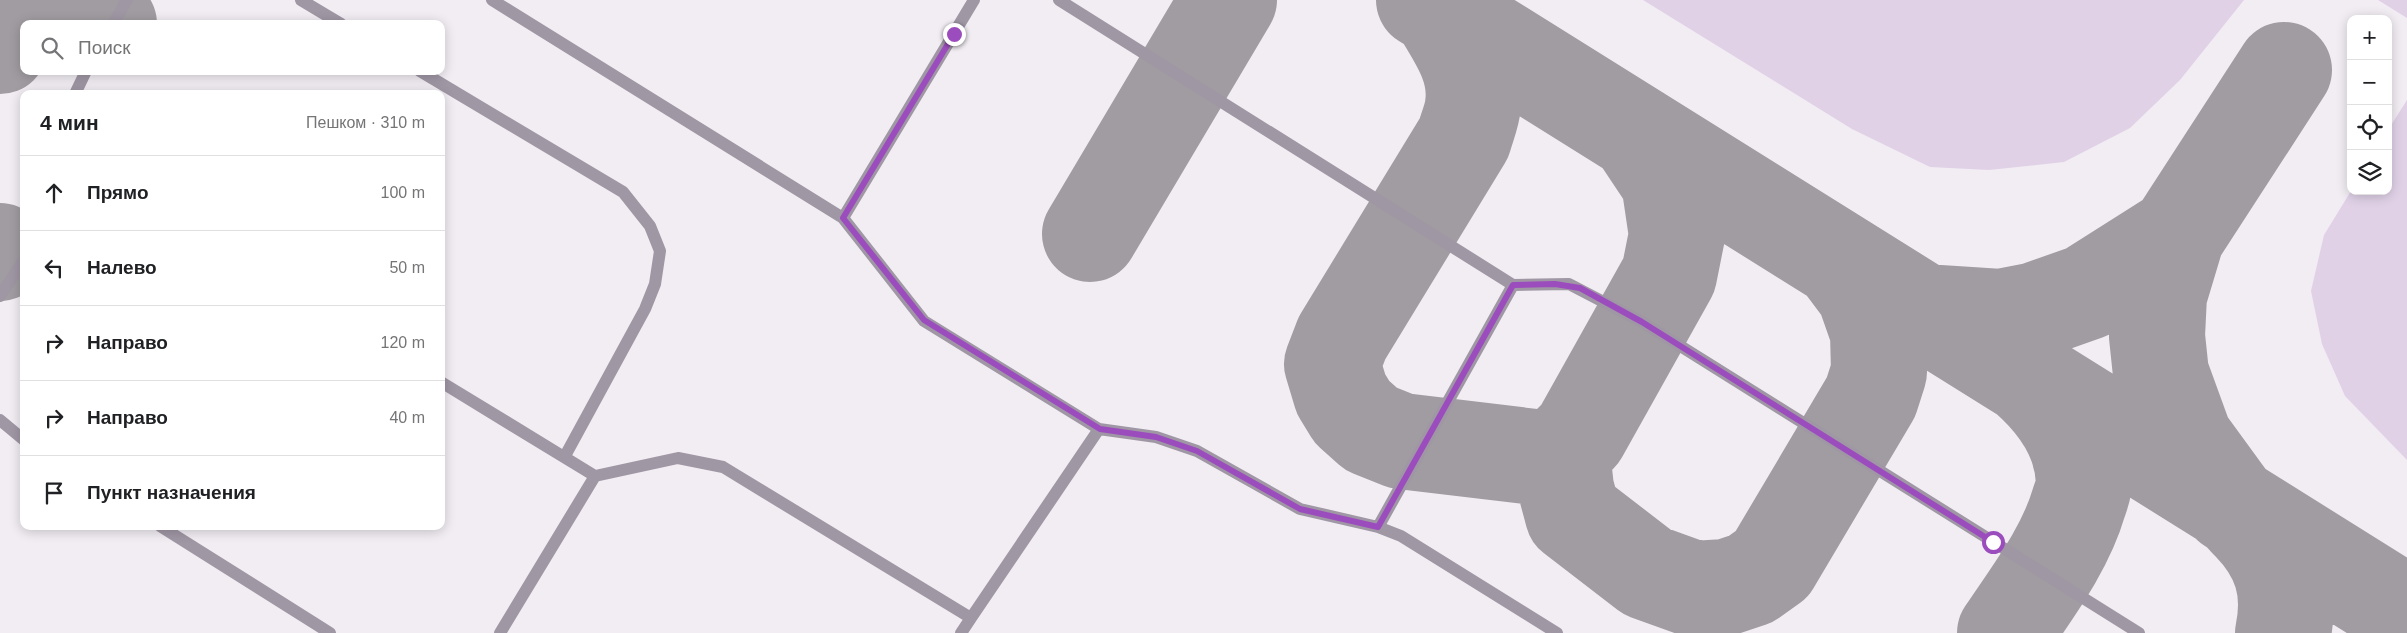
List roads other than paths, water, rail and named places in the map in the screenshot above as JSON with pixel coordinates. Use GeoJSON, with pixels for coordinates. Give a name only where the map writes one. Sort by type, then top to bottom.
{"type":"FeatureCollection","features":[{"type":"Feature","properties":{"kind":"lane"},"geometry":{"type":"LineString","coordinates":[[115,20],[127,0]]}},
{"type":"Feature","properties":{"kind":"lane"},"geometry":{"type":"LineString","coordinates":[[301,0],[334,20]]}},
{"type":"Feature","properties":{"kind":"lane"},"geometry":{"type":"LineString","coordinates":[[492,0],[843,218],[924,320],[1100,429],[1156,437],[1197,451],[1300,509],[1378,527],[1402,536],[1557,633]]}},
{"type":"Feature","properties":{"kind":"lane"},"geometry":{"type":"LineString","coordinates":[[843,218],[974,0]]}},
{"type":"Feature","properties":{"kind":"lane"},"geometry":{"type":"LineString","coordinates":[[1060,0],[1513,285],[1569,284],[1634,318],[2139,633]]}},
{"type":"Feature","properties":{"kind":"lane"},"geometry":{"type":"LineString","coordinates":[[77,90],[84,75]]}},
{"type":"Feature","properties":{"kind":"lane"},"geometry":{"type":"LineString","coordinates":[[427,75],[623,192],[650,226],[660,251],[655,284],[645,309],[565,456]]}},
{"type":"Feature","properties":{"kind":"lane"},"geometry":{"type":"LineString","coordinates":[[0,296],[20,266]]}},
{"type":"Feature","properties":{"kind":"lane"},"geometry":{"type":"LineString","coordinates":[[1378,527],[1513,285]]}},
{"type":"Feature","properties":{"kind":"lane"},"geometry":{"type":"LineString","coordinates":[[445,384],[595,476],[678,458],[723,467],[971,618]]}},
{"type":"Feature","properties":{"kind":"lane"},"geometry":{"type":"LineString","coordinates":[[0,420],[20,437]]}},
{"type":"Feature","properties":{"kind":"lane"},"geometry":{"type":"LineString","coordinates":[[961,633],[1100,429]]}},
{"type":"Feature","properties":{"kind":"lane"},"geometry":{"type":"LineString","coordinates":[[500,633],[595,476]]}},
{"type":"Feature","properties":{"kind":"lane"},"geometry":{"type":"LineString","coordinates":[[166,530],[330,633]]}}]}
